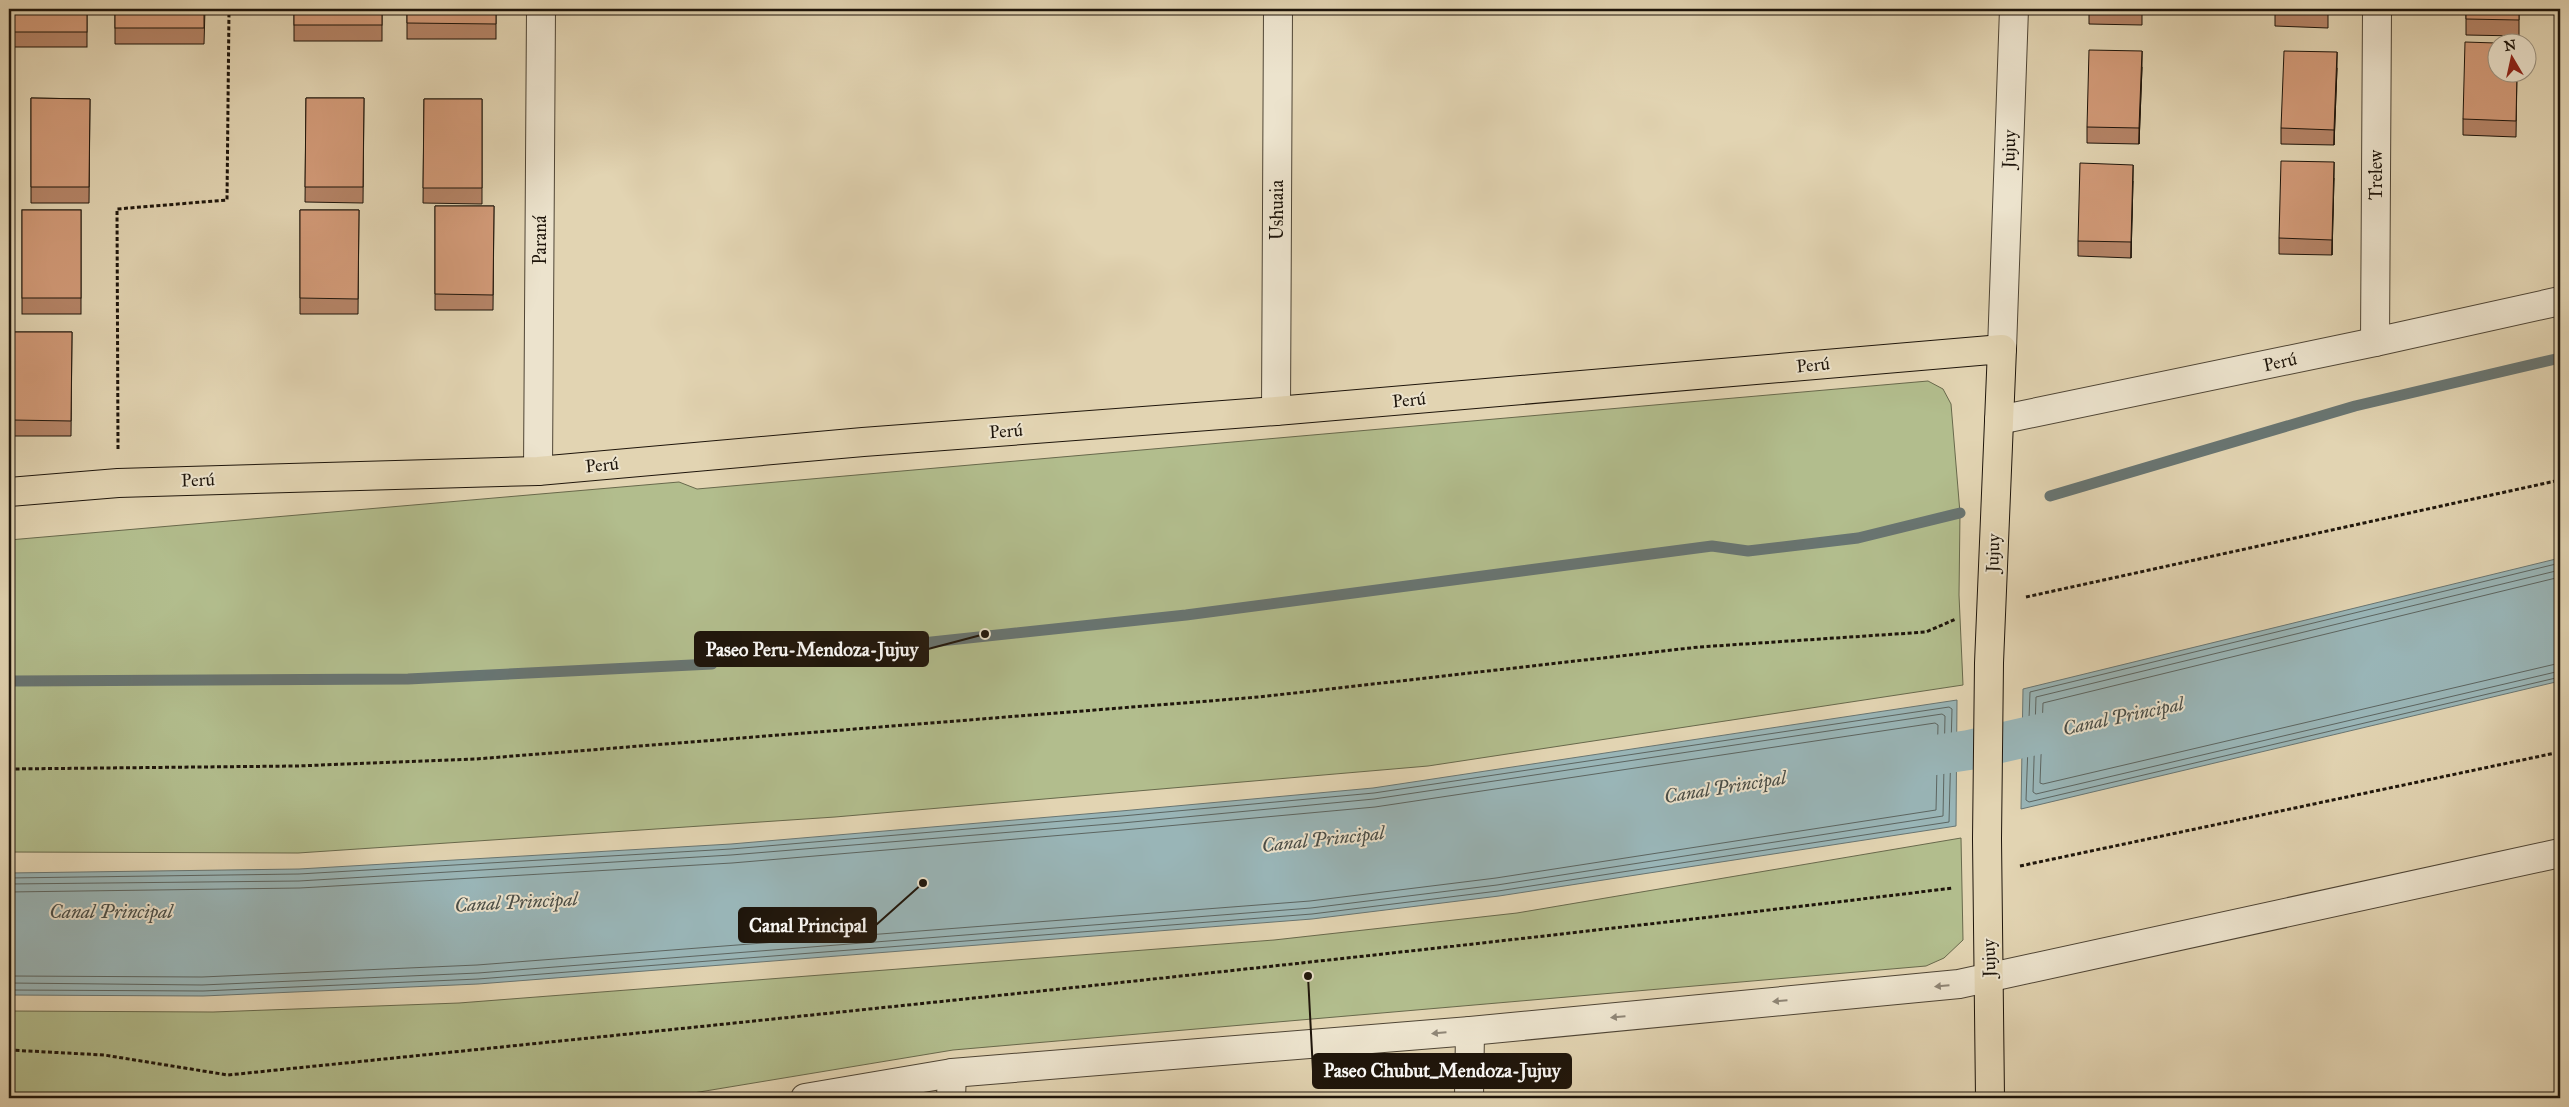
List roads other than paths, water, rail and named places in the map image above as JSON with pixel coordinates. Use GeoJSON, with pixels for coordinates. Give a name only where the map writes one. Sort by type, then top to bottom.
{"type":"FeatureCollection","features":[{"type":"Feature","properties":{"kind":"main road","name":"Perú"},"geometry":{"type":"LineString","coordinates":[[9,492],[118,483],[538,471],[863,442],[1276,411],[2002,349]]}},
{"type":"Feature","properties":{"kind":"main road","name":"Jujuy"},"geometry":{"type":"LineString","coordinates":[[1990,1098],[1987,873],[1989,663],[2002,349]]}},
{"type":"Feature","properties":{"kind":"street","name":"Paraná"},"geometry":{"type":"LineString","coordinates":[[538,471],[541,9]]}},
{"type":"Feature","properties":{"kind":"street","name":"Ushuaia"},"geometry":{"type":"LineString","coordinates":[[1276,411],[1278,9]]}},
{"type":"Feature","properties":{"kind":"street","name":"Jujuy"},"geometry":{"type":"LineString","coordinates":[[2002,349],[2014,9]]}},
{"type":"Feature","properties":{"kind":"street","name":"Trelew"},"geometry":{"type":"LineString","coordinates":[[2375,342],[2377,9]]}},
{"type":"Feature","properties":{"kind":"street","name":"Perú"},"geometry":{"type":"LineString","coordinates":[[1999,420],[2375,342],[2560,301]]}},
{"type":"Feature","properties":{"kind":"street"},"geometry":{"type":"LineString","coordinates":[[805,1098],[951,1086],[1470,1031],[1958,984],[2560,853]]}},
{"type":"Feature","properties":{"kind":"street"},"geometry":{"type":"LineString","coordinates":[[1470,1031],[1470,1098]]}},
{"type":"Feature","properties":{"kind":"water"},"geometry":{"type":"Polygon","coordinates":[[[2560,558],[2560,681],[2021,809],[2023,689],[2560,558]]]}},
{"type":"Feature","properties":{"kind":"water"},"geometry":{"type":"Polygon","coordinates":[[[1957,700],[1956,826],[1499,896],[1312,919],[478,984],[203,996],[9,995],[9,873],[299,869],[731,844],[1121,811],[1373,788],[1957,700]]]}},
{"type":"Feature","properties":{"kind":"waterway"},"geometry":{"type":"LineString","coordinates":[[2050,496],[2355,406],[2560,358]]}},
{"type":"Feature","properties":{"kind":"waterway"},"geometry":{"type":"LineString","coordinates":[[762,660],[1186,615],[1712,546],[1748,551],[1858,538],[1960,513]]}},
{"type":"Feature","properties":{"kind":"waterway"},"geometry":{"type":"LineString","coordinates":[[15,681],[408,679],[712,664]]}},
{"type":"Feature","properties":{"kind":"waterway","name":"Canal Principal"},"geometry":{"type":"LineString","coordinates":[[1902,760],[1969,750],[2075,726]]}},
{"type":"Feature","properties":{"kind":"place","name":"Paseo Peru-Mendoza-Jujuy"},"geometry":{"type":"Point","coordinates":[985,634]}},
{"type":"Feature","properties":{"kind":"place","name":"Canal Principal"},"geometry":{"type":"Point","coordinates":[923,883]}},
{"type":"Feature","properties":{"kind":"place","name":"Paseo Chubut_Mendoza-Jujuy"},"geometry":{"type":"Point","coordinates":[1308,976]}}]}
